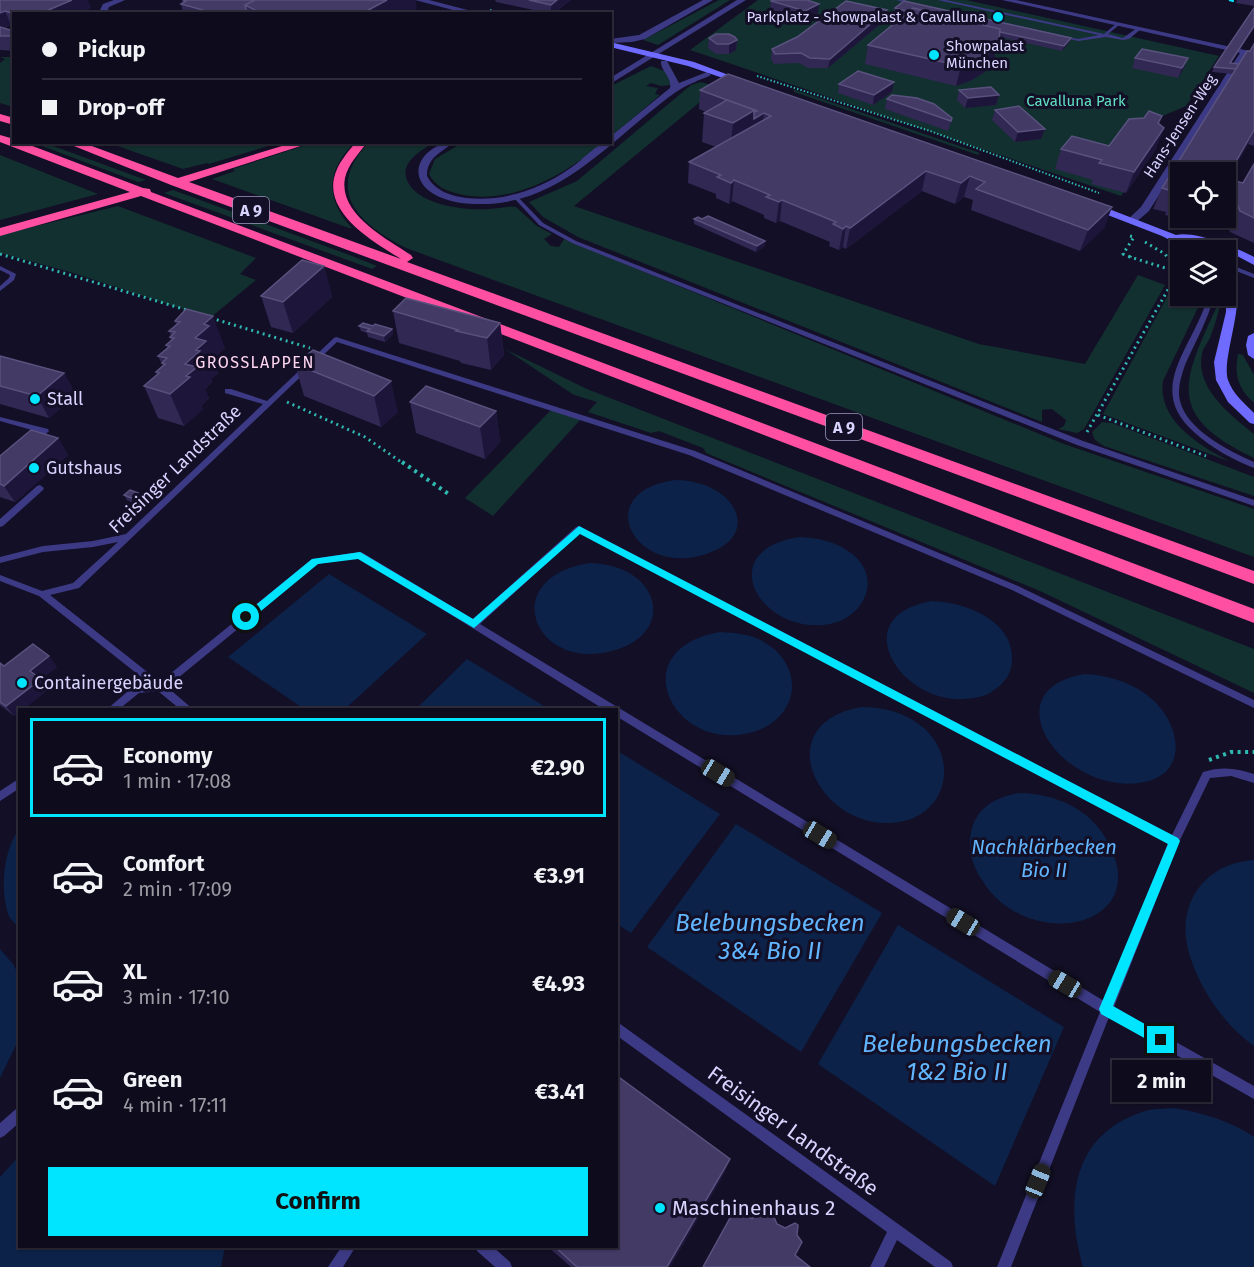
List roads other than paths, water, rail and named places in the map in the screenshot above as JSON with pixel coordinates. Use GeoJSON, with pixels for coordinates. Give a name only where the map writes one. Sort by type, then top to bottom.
{"type":"FeatureCollection","features":[{"type":"Feature","properties":{"kind":"highway","name":"A 9"},"geometry":{"type":"LineString","coordinates":[[16,144],[1254,616]]}},
{"type":"Feature","properties":{"kind":"highway","name":"A 9"},"geometry":{"type":"LineString","coordinates":[[74,144],[1254,578]]}},
{"type":"Feature","properties":{"kind":"highway"},"geometry":{"type":"LineString","coordinates":[[206,171],[284,144]]}},
{"type":"Feature","properties":{"kind":"highway"},"geometry":{"type":"LineString","coordinates":[[0,224],[107,198],[301,144]]}},
{"type":"Feature","properties":{"kind":"highway"},"geometry":{"type":"LineString","coordinates":[[360,144],[347,160],[342,171],[339,182],[343,202],[361,228],[433,276]]}},
{"type":"Feature","properties":{"kind":"highway"},"geometry":{"type":"LineString","coordinates":[[0,150],[34,163],[75,167]]}},
{"type":"Feature","properties":{"kind":"highway"},"geometry":{"type":"LineString","coordinates":[[0,232],[107,198]]}},
{"type":"Feature","properties":{"kind":"street"},"geometry":{"type":"LineString","coordinates":[[419,0],[471,12]]}},
{"type":"Feature","properties":{"kind":"street"},"geometry":{"type":"LineString","coordinates":[[612,42],[642,37],[709,0]]}},
{"type":"Feature","properties":{"kind":"street"},"geometry":{"type":"LineString","coordinates":[[612,81],[742,0]]}},
{"type":"Feature","properties":{"kind":"street"},"geometry":{"type":"LineString","coordinates":[[1006,0],[1249,53]]}},
{"type":"Feature","properties":{"kind":"street"},"geometry":{"type":"LineString","coordinates":[[102,12],[115,1]]}},
{"type":"Feature","properties":{"kind":"street"},"geometry":{"type":"LineString","coordinates":[[448,12],[454,8]]}},
{"type":"Feature","properties":{"kind":"street"},"geometry":{"type":"LineString","coordinates":[[612,42],[750,81],[707,75],[636,56],[612,53]]}},
{"type":"Feature","properties":{"kind":"street","name":"Hans-Jensen-Weg"},"geometry":{"type":"LineString","coordinates":[[1131,221],[1145,209],[1249,53]]}},
{"type":"Feature","properties":{"kind":"street"},"geometry":{"type":"LineString","coordinates":[[664,63],[675,76],[674,90]]}},
{"type":"Feature","properties":{"kind":"street"},"geometry":{"type":"LineString","coordinates":[[612,140],[674,90],[692,78],[707,75]]}},
{"type":"Feature","properties":{"kind":"street"},"geometry":{"type":"LineString","coordinates":[[447,144],[426,159],[422,165],[421,178],[432,190],[450,198],[472,202],[516,197],[559,181],[585,164],[608,144]]}},
{"type":"Feature","properties":{"kind":"street"},"geometry":{"type":"LineString","coordinates":[[1077,200],[1177,240]]}},
{"type":"Feature","properties":{"kind":"street"},"geometry":{"type":"LineString","coordinates":[[1166,234],[1220,246],[1235,251],[1254,262]]}},
{"type":"Feature","properties":{"kind":"street"},"geometry":{"type":"LineString","coordinates":[[1233,306],[1220,358],[1219,372],[1229,393],[1254,420]]}},
{"type":"Feature","properties":{"kind":"street"},"geometry":{"type":"LineString","coordinates":[[1254,336],[1252,345],[1254,355]]}},
{"type":"Feature","properties":{"kind":"lane"},"geometry":{"type":"LineString","coordinates":[[898,0],[921,5]]}},
{"type":"Feature","properties":{"kind":"lane"},"geometry":{"type":"LineString","coordinates":[[940,0],[1104,36],[1127,38],[1139,29]]}},
{"type":"Feature","properties":{"kind":"lane"},"geometry":{"type":"LineString","coordinates":[[1000,22],[1078,40],[1104,36],[1117,24]]}},
{"type":"Feature","properties":{"kind":"lane"},"geometry":{"type":"LineString","coordinates":[[516,197],[541,224],[574,242],[1080,443],[1254,502]]}},
{"type":"Feature","properties":{"kind":"lane"},"geometry":{"type":"LineString","coordinates":[[0,268],[13,274],[12,279],[0,289]]}},
{"type":"Feature","properties":{"kind":"lane"},"geometry":{"type":"LineString","coordinates":[[1236,269],[1254,276]]}},
{"type":"Feature","properties":{"kind":"lane"},"geometry":{"type":"LineString","coordinates":[[1207,306],[1181,369],[1175,391],[1178,406],[1194,429],[1208,440],[1254,465]]}},
{"type":"Feature","properties":{"kind":"lane","name":"Freisinger Landstraße"},"geometry":{"type":"LineString","coordinates":[[42,594],[76,586],[336,339],[692,453],[1016,588],[1254,704]]}},
{"type":"Feature","properties":{"kind":"lane"},"geometry":{"type":"LineString","coordinates":[[228,392],[269,404]]}},
{"type":"Feature","properties":{"kind":"lane"},"geometry":{"type":"LineString","coordinates":[[0,419],[45,431],[27,447]]}},
{"type":"Feature","properties":{"kind":"lane"},"geometry":{"type":"LineString","coordinates":[[0,524],[40,488]]}},
{"type":"Feature","properties":{"kind":"lane"},"geometry":{"type":"LineString","coordinates":[[474,624],[579,529],[1174,841]]}},
{"type":"Feature","properties":{"kind":"lane"},"geometry":{"type":"LineString","coordinates":[[0,560],[43,549],[93,544],[132,535]]}},
{"type":"Feature","properties":{"kind":"lane"},"geometry":{"type":"LineString","coordinates":[[113,708],[137,689],[160,687],[315,561],[360,555],[612,708]]}},
{"type":"Feature","properties":{"kind":"lane"},"geometry":{"type":"LineString","coordinates":[[0,578],[42,594],[186,708]]}},
{"type":"Feature","properties":{"kind":"lane"},"geometry":{"type":"LineString","coordinates":[[618,712],[1106,1009],[1254,1093]]}},
{"type":"Feature","properties":{"kind":"lane"},"geometry":{"type":"LineString","coordinates":[[1004,1267],[1174,841],[1207,775],[1219,771],[1237,773],[1254,779]]}},
{"type":"Feature","properties":{"kind":"lane"},"geometry":{"type":"LineString","coordinates":[[0,797],[18,784]]}},
{"type":"Feature","properties":{"kind":"lane","name":"Freisinger Landstraße"},"geometry":{"type":"LineString","coordinates":[[618,1028],[946,1267]]}},
{"type":"Feature","properties":{"kind":"lane"},"geometry":{"type":"LineString","coordinates":[[0,1132],[18,1115]]}},
{"type":"Feature","properties":{"kind":"lane"},"geometry":{"type":"LineString","coordinates":[[877,1267],[895,1230]]}},
{"type":"Feature","properties":{"kind":"lane"},"geometry":{"type":"LineString","coordinates":[[335,1267],[349,1248]]}},
{"type":"Feature","properties":{"kind":"lane"},"geometry":{"type":"LineString","coordinates":[[484,1248],[505,1267]]}},
{"type":"Feature","properties":{"kind":"water"},"geometry":{"type":"Polygon","coordinates":[[[676,480],[698,483],[715,490],[728,500],[736,512],[738,525],[732,538],[720,548],[699,556],[675,558],[655,553],[640,542],[630,528],[628,513],[634,499],[650,487],[676,480]]]}},
{"type":"Feature","properties":{"kind":"water"},"geometry":{"type":"Polygon","coordinates":[[[799,537],[833,543],[851,553],[861,563],[868,584],[866,595],[853,613],[842,620],[830,624],[805,625],[784,618],[767,606],[756,591],[752,574],[757,558],[772,545],[799,537]]]}},
{"type":"Feature","properties":{"kind":"water"},"geometry":{"type":"Polygon","coordinates":[[[590,563],[615,567],[633,576],[646,588],[653,603],[652,618],[645,632],[630,644],[608,652],[582,654],[560,647],[545,635],[536,619],[535,602],[543,585],[561,572],[590,563]]]}},
{"type":"Feature","properties":{"kind":"water"},"geometry":{"type":"Polygon","coordinates":[[[329,574],[427,634],[346,708],[303,708],[228,657],[329,574]]]}},
{"type":"Feature","properties":{"kind":"water"},"geometry":{"type":"Polygon","coordinates":[[[932,601],[945,602],[972,610],[996,624],[1005,634],[1010,646],[1011,669],[1005,681],[991,692],[980,697],[964,699],[940,697],[919,687],[902,674],[891,657],[887,640],[891,623],[906,610],[932,601]]]}},
{"type":"Feature","properties":{"kind":"water"},"geometry":{"type":"Polygon","coordinates":[[[720,632],[743,634],[759,639],[778,653],[787,666],[792,679],[787,706],[778,718],[766,727],[749,733],[722,735],[698,728],[680,714],[669,696],[666,676],[672,658],[690,642],[720,632]]]}},
{"type":"Feature","properties":{"kind":"water"},"geometry":{"type":"Polygon","coordinates":[[[467,659],[547,708],[417,708],[467,659]]]}},
{"type":"Feature","properties":{"kind":"water","name":"Nachklärbecken Bio II"},"geometry":{"type":"Polygon","coordinates":[[[1084,674],[1109,677],[1125,682],[1140,690],[1158,705],[1167,718],[1176,745],[1174,758],[1168,770],[1156,778],[1139,783],[1111,782],[1085,773],[1063,757],[1047,739],[1040,719],[1042,700],[1056,684],[1084,674]]]}},
{"type":"Feature","properties":{"kind":"water","name":"Nachklärbecken Bio II"},"geometry":{"type":"Polygon","coordinates":[[[862,707],[879,708],[903,715],[918,723],[935,741],[944,768],[943,782],[930,806],[919,815],[904,821],[875,822],[849,814],[829,798],[815,778],[810,756],[815,735],[832,718],[862,707]]]}},
{"type":"Feature","properties":{"kind":"water"},"geometry":{"type":"Polygon","coordinates":[[[618,751],[720,814],[631,933],[618,925],[618,751]]]}},
{"type":"Feature","properties":{"kind":"water","name":"Nachklärbecken Bio II"},"geometry":{"type":"Polygon","coordinates":[[[1020,793],[1057,799],[1079,810],[1098,827],[1105,837],[1117,868],[1115,893],[1102,910],[1081,921],[1055,923],[1028,918],[1002,903],[982,880],[970,852],[970,839],[977,816],[995,801],[1020,793]]]}},
{"type":"Feature","properties":{"kind":"water","name":"Belebungsbecken 3&4 Bio II"},"geometry":{"type":"Polygon","coordinates":[[[736,824],[882,913],[801,1052],[647,947],[736,824]]]}},
{"type":"Feature","properties":{"kind":"water"},"geometry":{"type":"Polygon","coordinates":[[[18,831],[18,927],[8,914],[4,893],[6,859],[18,831]]]}},
{"type":"Feature","properties":{"kind":"water"},"geometry":{"type":"Polygon","coordinates":[[[1254,860],[1254,1046],[1223,1017],[1199,979],[1189,953],[1186,919],[1190,903],[1208,878],[1236,863],[1254,860]]]}},
{"type":"Feature","properties":{"kind":"water","name":"Belebungsbecken 1&2 Bio II"},"geometry":{"type":"Polygon","coordinates":[[[898,925],[1064,1027],[995,1186],[818,1064],[898,925]]]}},
{"type":"Feature","properties":{"kind":"water"},"geometry":{"type":"Polygon","coordinates":[[[0,949],[14,965],[18,975],[18,1041],[0,1078],[0,949]]]}},
{"type":"Feature","properties":{"kind":"water"},"geometry":{"type":"Polygon","coordinates":[[[1174,1108],[1216,1118],[1254,1137],[1254,1267],[1083,1267],[1074,1220],[1079,1175],[1087,1155],[1100,1137],[1118,1123],[1146,1111],[1174,1108]]]}},
{"type":"Feature","properties":{"kind":"water"},"geometry":{"type":"Polygon","coordinates":[[[18,1157],[18,1248],[225,1248],[221,1267],[0,1267],[0,1177],[18,1157]]]}},
{"type":"Feature","properties":{"kind":"railway"},"geometry":{"type":"LineString","coordinates":[[1229,0],[1237,2]]}},
{"type":"Feature","properties":{"kind":"place","name":"Parkplatz - Showpalast & Cavalluna"},"geometry":{"type":"Point","coordinates":[998,17]}},
{"type":"Feature","properties":{"kind":"place","name":"Showpalast München"},"geometry":{"type":"Point","coordinates":[934,55]}},
{"type":"Feature","properties":{"kind":"place","name":"Stall"},"geometry":{"type":"Point","coordinates":[35,399]}},
{"type":"Feature","properties":{"kind":"place","name":"Gutshaus"},"geometry":{"type":"Point","coordinates":[34,468]}},
{"type":"Feature","properties":{"kind":"place","name":"Containergebäude"},"geometry":{"type":"Point","coordinates":[22,683]}},
{"type":"Feature","properties":{"kind":"place","name":"Maschinenhaus 2"},"geometry":{"type":"Point","coordinates":[660,1208]}},
{"type":"Feature","properties":{"kind":"district","name":"GROSSLAPPEN"},"geometry":{"type":"Point","coordinates":[255,362]}},
{"type":"Feature","properties":{"kind":"park label","name":"Cavalluna Park"},"geometry":{"type":"Point","coordinates":[1076,101]}}]}
